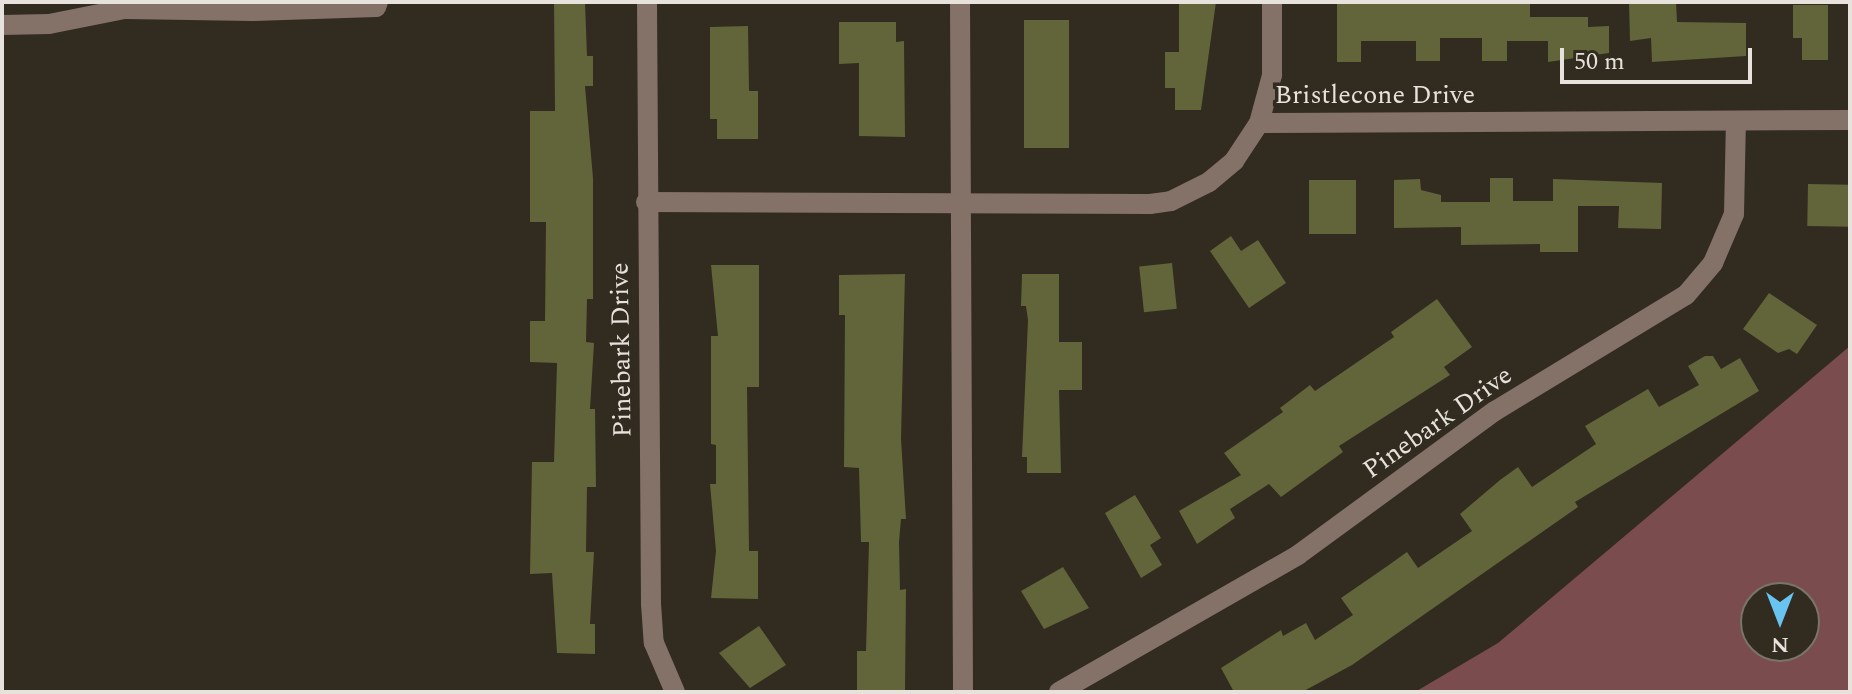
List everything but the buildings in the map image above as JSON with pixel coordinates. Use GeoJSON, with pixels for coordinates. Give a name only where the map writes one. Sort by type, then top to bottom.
{"type":"FeatureCollection","features":[{"type":"Feature","properties":{"kind":"street"},"geometry":{"type":"LineString","coordinates":[[2,25],[49,24],[125,6],[252,11],[376,7],[378,2]]}},
{"type":"Feature","properties":{"kind":"street","name":"Pinebark Drive"},"geometry":{"type":"LineString","coordinates":[[647,2],[646,202],[652,625],[662,668],[675,692]]}},
{"type":"Feature","properties":{"kind":"street"},"geometry":{"type":"LineString","coordinates":[[960,2],[963,692]]}},
{"type":"Feature","properties":{"kind":"street"},"geometry":{"type":"LineString","coordinates":[[1259,123],[1272,75],[1272,2]]}},
{"type":"Feature","properties":{"kind":"street","name":"Bristlecone Drive"},"geometry":{"type":"LineString","coordinates":[[646,202],[962,206],[1171,201],[1209,182],[1234,161],[1259,123],[1850,120]]}},
{"type":"Feature","properties":{"kind":"street","name":"Pinebark Drive"},"geometry":{"type":"LineString","coordinates":[[1059,692],[1298,555],[1495,411],[1686,295],[1713,263],[1734,214],[1736,121]]}},
{"type":"Feature","properties":{"kind":"shaded area"},"geometry":{"type":"Polygon","coordinates":[[[1850,346],[1850,692],[1415,692],[1498,643],[1850,346]]]}}]}
